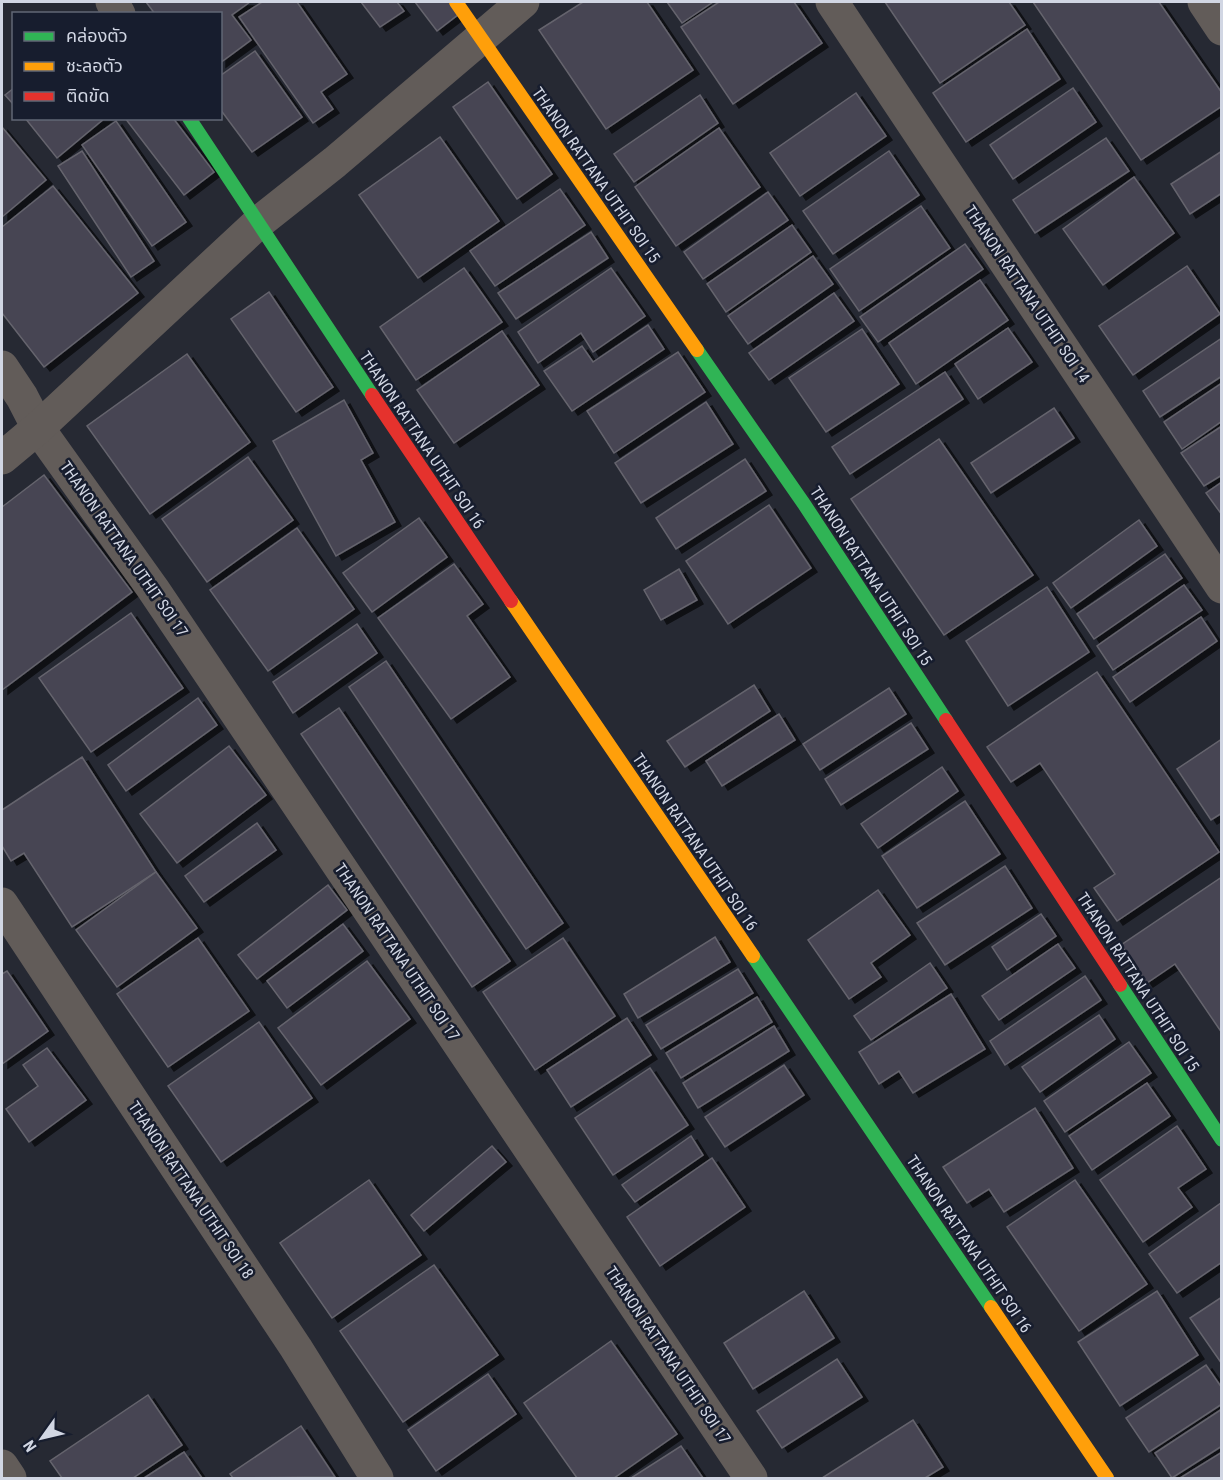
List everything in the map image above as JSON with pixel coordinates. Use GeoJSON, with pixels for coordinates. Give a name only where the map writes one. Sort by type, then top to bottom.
{"type":"FeatureCollection","features":[{"type":"Feature","properties":{"kind":"street","name":"THANON RATTANA UTHIT SOI 15"},"geometry":{"type":"LineString","coordinates":[[456,2],[804,504],[1221,1140]]}},
{"type":"Feature","properties":{"kind":"street"},"geometry":{"type":"LineString","coordinates":[[2,458],[38,428],[258,223],[335,162],[523,2]]}},
{"type":"Feature","properties":{"kind":"street","name":"THANON RATTANA UTHIT SOI 14"},"geometry":{"type":"LineString","coordinates":[[832,2],[1221,587]]}},
{"type":"Feature","properties":{"kind":"street"},"geometry":{"type":"LineString","coordinates":[[1204,2],[1221,29]]}},
{"type":"Feature","properties":{"kind":"street","name":"THANON RATTANA UTHIT SOI 16"},"geometry":{"type":"LineString","coordinates":[[190,120],[360,377],[1107,1479]]}},
{"type":"Feature","properties":{"kind":"street","name":"THANON RATTANA UTHIT SOI 17"},"geometry":{"type":"LineString","coordinates":[[2,367],[22,397],[38,428],[153,590],[751,1479]]}},
{"type":"Feature","properties":{"kind":"street","name":"THANON RATTANA UTHIT SOI 18"},"geometry":{"type":"LineString","coordinates":[[2,904],[296,1348],[377,1479]]}},
{"type":"Feature","properties":{"kind":"street"},"geometry":{"type":"LineString","coordinates":[[2,1466],[10,1479]]}},
{"type":"Feature","properties":{"kind":"building"},"geometry":{"type":"Polygon","coordinates":[[[146,2],[250,2],[232,15],[251,40],[222,62],[222,12],[154,12],[146,2]]]}},
{"type":"Feature","properties":{"kind":"building"},"geometry":{"type":"Polygon","coordinates":[[[262,2],[297,2],[347,74],[321,92],[333,109],[313,123],[239,17],[262,2]]]}},
{"type":"Feature","properties":{"kind":"building"},"geometry":{"type":"Polygon","coordinates":[[[361,2],[397,2],[404,11],[380,27],[361,2]]]}},
{"type":"Feature","properties":{"kind":"building"},"geometry":{"type":"Polygon","coordinates":[[[415,2],[450,2],[459,14],[437,31],[415,2]]]}},
{"type":"Feature","properties":{"kind":"building"},"geometry":{"type":"Polygon","coordinates":[[[583,2],[647,2],[693,70],[606,129],[539,30],[583,2]]]}},
{"type":"Feature","properties":{"kind":"building"},"geometry":{"type":"Polygon","coordinates":[[[667,2],[713,2],[682,23],[667,2]]]}},
{"type":"Feature","properties":{"kind":"building"},"geometry":{"type":"Polygon","coordinates":[[[719,2],[794,2],[822,43],[733,104],[681,27],[719,2]]]}},
{"type":"Feature","properties":{"kind":"building"},"geometry":{"type":"Polygon","coordinates":[[[885,2],[1009,2],[1025,25],[940,83],[885,2]]]}},
{"type":"Feature","properties":{"kind":"building"},"geometry":{"type":"Polygon","coordinates":[[[1033,2],[1159,2],[1222,93],[1222,106],[1141,160],[1033,2]]]}},
{"type":"Feature","properties":{"kind":"building"},"geometry":{"type":"Polygon","coordinates":[[[1027,29],[1060,79],[966,142],[933,93],[1027,29]]]}},
{"type":"Feature","properties":{"kind":"building"},"geometry":{"type":"Polygon","coordinates":[[[255,51],[302,117],[252,152],[222,112],[222,75],[255,51]]]}},
{"type":"Feature","properties":{"kind":"building"},"geometry":{"type":"Polygon","coordinates":[[[488,82],[552,174],[517,199],[453,107],[488,82]]]}},
{"type":"Feature","properties":{"kind":"building"},"geometry":{"type":"Polygon","coordinates":[[[1073,88],[1096,122],[1013,179],[990,145],[1073,88]]]}},
{"type":"Feature","properties":{"kind":"building"},"geometry":{"type":"Polygon","coordinates":[[[12,90],[12,103],[5,95],[12,90]]]}},
{"type":"Feature","properties":{"kind":"building"},"geometry":{"type":"Polygon","coordinates":[[[856,93],[886,136],[800,196],[770,153],[856,93]]]}},
{"type":"Feature","properties":{"kind":"building"},"geometry":{"type":"Polygon","coordinates":[[[700,95],[718,123],[634,182],[614,154],[700,95]]]}},
{"type":"Feature","properties":{"kind":"building"},"geometry":{"type":"Polygon","coordinates":[[[27,120],[103,120],[57,158],[27,120]]]}},
{"type":"Feature","properties":{"kind":"building"},"geometry":{"type":"Polygon","coordinates":[[[127,120],[175,120],[214,172],[184,195],[127,120]]]}},
{"type":"Feature","properties":{"kind":"building"},"geometry":{"type":"Polygon","coordinates":[[[116,121],[186,222],[152,246],[82,145],[116,121]]]}},
{"type":"Feature","properties":{"kind":"building"},"geometry":{"type":"Polygon","coordinates":[[[2,127],[46,180],[2,217],[2,127]]]}},
{"type":"Feature","properties":{"kind":"building"},"geometry":{"type":"Polygon","coordinates":[[[719,128],[760,187],[676,246],[635,187],[719,128]]]}},
{"type":"Feature","properties":{"kind":"building"},"geometry":{"type":"Polygon","coordinates":[[[440,137],[499,221],[418,278],[359,195],[440,137]]]}},
{"type":"Feature","properties":{"kind":"building"},"geometry":{"type":"Polygon","coordinates":[[[1106,138],[1129,171],[1035,233],[1013,200],[1106,138]]]}},
{"type":"Feature","properties":{"kind":"building"},"geometry":{"type":"Polygon","coordinates":[[[82,151],[154,261],[131,277],[58,166],[82,151]]]}},
{"type":"Feature","properties":{"kind":"building"},"geometry":{"type":"Polygon","coordinates":[[[889,151],[919,195],[833,254],[803,211],[889,151]]]}},
{"type":"Feature","properties":{"kind":"building"},"geometry":{"type":"Polygon","coordinates":[[[1222,151],[1222,193],[1190,214],[1171,184],[1222,151]]]}},
{"type":"Feature","properties":{"kind":"building"},"geometry":{"type":"Polygon","coordinates":[[[1134,177],[1174,233],[1103,285],[1063,229],[1134,177]]]}},
{"type":"Feature","properties":{"kind":"building"},"geometry":{"type":"Polygon","coordinates":[[[53,186],[138,293],[44,367],[2,313],[2,227],[53,186]]]}},
{"type":"Feature","properties":{"kind":"building"},"geometry":{"type":"Polygon","coordinates":[[[560,189],[585,225],[495,286],[470,251],[560,189]]]}},
{"type":"Feature","properties":{"kind":"building"},"geometry":{"type":"Polygon","coordinates":[[[768,192],[788,220],[703,279],[684,252],[768,192]]]}},
{"type":"Feature","properties":{"kind":"building"},"geometry":{"type":"Polygon","coordinates":[[[921,206],[950,248],[859,311],[830,269],[921,206]]]}},
{"type":"Feature","properties":{"kind":"building"},"geometry":{"type":"Polygon","coordinates":[[[792,225],[811,252],[726,312],[707,284],[792,225]]]}},
{"type":"Feature","properties":{"kind":"building"},"geometry":{"type":"Polygon","coordinates":[[[591,232],[608,258],[516,319],[498,293],[591,232]]]}},
{"type":"Feature","properties":{"kind":"building"},"geometry":{"type":"Polygon","coordinates":[[[965,244],[983,269],[878,342],[860,317],[965,244]]]}},
{"type":"Feature","properties":{"kind":"building"},"geometry":{"type":"Polygon","coordinates":[[[813,256],[833,284],[748,344],[728,316],[813,256]]]}},
{"type":"Feature","properties":{"kind":"building"},"geometry":{"type":"Polygon","coordinates":[[[1187,266],[1220,314],[1133,375],[1099,326],[1187,266]]]}},
{"type":"Feature","properties":{"kind":"building"},"geometry":{"type":"Polygon","coordinates":[[[464,268],[502,322],[416,380],[380,327],[464,268]]]}},
{"type":"Feature","properties":{"kind":"building"},"geometry":{"type":"Polygon","coordinates":[[[611,268],[645,316],[593,352],[581,333],[538,363],[518,332],[611,268]]]}},
{"type":"Feature","properties":{"kind":"building"},"geometry":{"type":"Polygon","coordinates":[[[980,280],[1008,320],[916,384],[889,343],[980,280]]]}},
{"type":"Feature","properties":{"kind":"building"},"geometry":{"type":"Polygon","coordinates":[[[269,292],[333,387],[296,412],[231,319],[269,292]]]}},
{"type":"Feature","properties":{"kind":"building"},"geometry":{"type":"Polygon","coordinates":[[[834,293],[854,321],[769,380],[749,353],[834,293]]]}},
{"type":"Feature","properties":{"kind":"building"},"geometry":{"type":"Polygon","coordinates":[[[648,325],[664,349],[572,411],[544,371],[582,346],[593,362],[648,325]]]}},
{"type":"Feature","properties":{"kind":"building"},"geometry":{"type":"Polygon","coordinates":[[[1008,328],[1032,362],[978,399],[955,364],[1008,328]]]}},
{"type":"Feature","properties":{"kind":"building"},"geometry":{"type":"Polygon","coordinates":[[[862,329],[899,384],[826,432],[789,378],[862,329]]]}},
{"type":"Feature","properties":{"kind":"building"},"geometry":{"type":"Polygon","coordinates":[[[502,331],[539,385],[454,443],[417,390],[502,331]]]}},
{"type":"Feature","properties":{"kind":"building"},"geometry":{"type":"Polygon","coordinates":[[[1222,338],[1222,376],[1160,417],[1143,391],[1222,338]]]}},
{"type":"Feature","properties":{"kind":"building"},"geometry":{"type":"Polygon","coordinates":[[[678,352],[705,392],[614,453],[587,411],[678,352]]]}},
{"type":"Feature","properties":{"kind":"building"},"geometry":{"type":"Polygon","coordinates":[[[187,354],[250,442],[150,514],[87,426],[187,354]]]}},
{"type":"Feature","properties":{"kind":"building"},"geometry":{"type":"Polygon","coordinates":[[[945,372],[963,399],[850,474],[832,447],[945,372]]]}},
{"type":"Feature","properties":{"kind":"building"},"geometry":{"type":"Polygon","coordinates":[[[1222,383],[1222,421],[1182,449],[1164,422],[1222,383]]]}},
{"type":"Feature","properties":{"kind":"building"},"geometry":{"type":"Polygon","coordinates":[[[344,400],[373,453],[361,460],[395,522],[336,556],[273,441],[344,400]]]}},
{"type":"Feature","properties":{"kind":"building"},"geometry":{"type":"Polygon","coordinates":[[[706,402],[733,444],[641,503],[615,463],[706,402]]]}},
{"type":"Feature","properties":{"kind":"building"},"geometry":{"type":"Polygon","coordinates":[[[1054,408],[1074,438],[991,493],[971,463],[1054,408]]]}},
{"type":"Feature","properties":{"kind":"building"},"geometry":{"type":"Polygon","coordinates":[[[1222,426],[1222,475],[1204,486],[1181,453],[1222,426]]]}},
{"type":"Feature","properties":{"kind":"building"},"geometry":{"type":"Polygon","coordinates":[[[939,439],[1033,575],[944,635],[851,499],[939,439]]]}},
{"type":"Feature","properties":{"kind":"building"},"geometry":{"type":"Polygon","coordinates":[[[248,457],[293,520],[207,582],[162,519],[248,457]]]}},
{"type":"Feature","properties":{"kind":"building"},"geometry":{"type":"Polygon","coordinates":[[[745,459],[766,491],[676,549],[656,518],[745,459]]]}},
{"type":"Feature","properties":{"kind":"building"},"geometry":{"type":"Polygon","coordinates":[[[44,475],[132,592],[2,690],[2,507],[44,475]]]}},
{"type":"Feature","properties":{"kind":"building"},"geometry":{"type":"Polygon","coordinates":[[[1222,482],[1222,515],[1206,493],[1222,482]]]}},
{"type":"Feature","properties":{"kind":"building"},"geometry":{"type":"Polygon","coordinates":[[[769,505],[811,568],[728,624],[686,561],[769,505]]]}},
{"type":"Feature","properties":{"kind":"building"},"geometry":{"type":"Polygon","coordinates":[[[419,518],[447,557],[372,612],[343,573],[419,518]]]}},
{"type":"Feature","properties":{"kind":"building"},"geometry":{"type":"Polygon","coordinates":[[[1139,520],[1157,546],[1071,608],[1053,583],[1139,520]]]}},
{"type":"Feature","properties":{"kind":"building"},"geometry":{"type":"Polygon","coordinates":[[[297,528],[354,609],[268,671],[210,590],[297,528]]]}},
{"type":"Feature","properties":{"kind":"building"},"geometry":{"type":"Polygon","coordinates":[[[1165,554],[1182,578],[1094,639],[1077,614],[1165,554]]]}},
{"type":"Feature","properties":{"kind":"building"},"geometry":{"type":"Polygon","coordinates":[[[454,564],[483,604],[467,616],[510,677],[451,719],[378,618],[454,564]]]}},
{"type":"Feature","properties":{"kind":"building"},"geometry":{"type":"Polygon","coordinates":[[[679,569],[697,600],[661,620],[644,590],[679,569]]]}},
{"type":"Feature","properties":{"kind":"building"},"geometry":{"type":"Polygon","coordinates":[[[1184,585],[1202,610],[1113,670],[1097,646],[1184,585]]]}},
{"type":"Feature","properties":{"kind":"building"},"geometry":{"type":"Polygon","coordinates":[[[1047,587],[1089,652],[1008,706],[966,641],[1047,587]]]}},
{"type":"Feature","properties":{"kind":"building"},"geometry":{"type":"Polygon","coordinates":[[[131,613],[183,688],[91,752],[39,678],[131,613]]]}},
{"type":"Feature","properties":{"kind":"building"},"geometry":{"type":"Polygon","coordinates":[[[1201,617],[1217,641],[1130,702],[1113,677],[1201,617]]]}},
{"type":"Feature","properties":{"kind":"building"},"geometry":{"type":"Polygon","coordinates":[[[357,624],[377,653],[293,713],[273,682],[357,624]]]}},
{"type":"Feature","properties":{"kind":"building"},"geometry":{"type":"Polygon","coordinates":[[[386,661],[563,923],[526,949],[349,687],[386,661]]]}},
{"type":"Feature","properties":{"kind":"building"},"geometry":{"type":"Polygon","coordinates":[[[1097,672],[1219,852],[1117,921],[1094,888],[1115,874],[1040,763],[1011,782],[987,747],[1097,672]]]}},
{"type":"Feature","properties":{"kind":"building"},"geometry":{"type":"Polygon","coordinates":[[[754,685],[770,711],[685,767],[667,741],[754,685]]]}},
{"type":"Feature","properties":{"kind":"building"},"geometry":{"type":"Polygon","coordinates":[[[889,688],[906,714],[820,770],[803,744],[889,688]]]}},
{"type":"Feature","properties":{"kind":"building"},"geometry":{"type":"Polygon","coordinates":[[[198,698],[217,725],[126,791],[108,765],[198,698]]]}},
{"type":"Feature","properties":{"kind":"building"},"geometry":{"type":"Polygon","coordinates":[[[339,708],[510,961],[472,987],[301,734],[339,708]]]}},
{"type":"Feature","properties":{"kind":"building"},"geometry":{"type":"Polygon","coordinates":[[[779,714],[795,740],[722,786],[706,761],[779,714]]]}},
{"type":"Feature","properties":{"kind":"building"},"geometry":{"type":"Polygon","coordinates":[[[911,723],[928,749],[841,805],[825,779],[911,723]]]}},
{"type":"Feature","properties":{"kind":"building"},"geometry":{"type":"Polygon","coordinates":[[[1222,739],[1222,813],[1211,820],[1177,769],[1222,739]]]}},
{"type":"Feature","properties":{"kind":"building"},"geometry":{"type":"Polygon","coordinates":[[[229,746],[266,795],[177,863],[140,814],[229,746]]]}},
{"type":"Feature","properties":{"kind":"building"},"geometry":{"type":"Polygon","coordinates":[[[82,757],[156,872],[72,927],[24,853],[11,861],[2,846],[2,810],[82,757]]]}},
{"type":"Feature","properties":{"kind":"building"},"geometry":{"type":"Polygon","coordinates":[[[942,767],[958,791],[878,848],[861,824],[942,767]]]}},
{"type":"Feature","properties":{"kind":"building"},"geometry":{"type":"Polygon","coordinates":[[[965,801],[1000,854],[917,908],[882,856],[965,801]]]}},
{"type":"Feature","properties":{"kind":"building"},"geometry":{"type":"Polygon","coordinates":[[[257,823],[276,850],[204,902],[185,876],[257,823]]]}},
{"type":"Feature","properties":{"kind":"building"},"geometry":{"type":"Polygon","coordinates":[[[1005,866],[1032,908],[945,965],[917,923],[1005,866]]]}},
{"type":"Feature","properties":{"kind":"building"},"geometry":{"type":"Polygon","coordinates":[[[156,872],[197,928],[117,987],[76,930],[156,872]]]}},
{"type":"Feature","properties":{"kind":"building"},"geometry":{"type":"Polygon","coordinates":[[[1222,877],[1222,1033],[1175,964],[1147,983],[1121,945],[1222,877]]]}},
{"type":"Feature","properties":{"kind":"building"},"geometry":{"type":"Polygon","coordinates":[[[328,885],[347,910],[257,979],[238,955],[328,885]]]}},
{"type":"Feature","properties":{"kind":"building"},"geometry":{"type":"Polygon","coordinates":[[[878,890],[910,935],[871,963],[881,977],[849,999],[808,940],[878,890]]]}},
{"type":"Feature","properties":{"kind":"building"},"geometry":{"type":"Polygon","coordinates":[[[1041,914],[1056,936],[1007,970],[992,947],[1041,914]]]}},
{"type":"Feature","properties":{"kind":"building"},"geometry":{"type":"Polygon","coordinates":[[[343,924],[363,951],[287,1008],[267,981],[343,924]]]}},
{"type":"Feature","properties":{"kind":"building"},"geometry":{"type":"Polygon","coordinates":[[[715,937],[730,962],[638,1018],[624,994],[715,937]]]}},
{"type":"Feature","properties":{"kind":"building"},"geometry":{"type":"Polygon","coordinates":[[[198,938],[249,1011],[168,1067],[117,994],[198,938]]]}},
{"type":"Feature","properties":{"kind":"building"},"geometry":{"type":"Polygon","coordinates":[[[563,938],[615,1016],[535,1070],[483,992],[563,938]]]}},
{"type":"Feature","properties":{"kind":"building"},"geometry":{"type":"Polygon","coordinates":[[[1058,944],[1075,968],[999,1020],[982,996],[1058,944]]]}},
{"type":"Feature","properties":{"kind":"building"},"geometry":{"type":"Polygon","coordinates":[[[367,961],[410,1019],[321,1085],[278,1028],[367,961]]]}},
{"type":"Feature","properties":{"kind":"building"},"geometry":{"type":"Polygon","coordinates":[[[930,963],[947,988],[871,1040],[854,1016],[930,963]]]}},
{"type":"Feature","properties":{"kind":"building"},"geometry":{"type":"Polygon","coordinates":[[[738,969],[753,993],[661,1049],[646,1025],[738,969]]]}},
{"type":"Feature","properties":{"kind":"building"},"geometry":{"type":"Polygon","coordinates":[[[7,971],[48,1031],[2,1064],[2,974],[7,971]]]}},
{"type":"Feature","properties":{"kind":"building"},"geometry":{"type":"Polygon","coordinates":[[[1085,976],[1101,1000],[1005,1065],[990,1041],[1085,976]]]}},
{"type":"Feature","properties":{"kind":"building"},"geometry":{"type":"Polygon","coordinates":[[[951,994],[985,1049],[913,1093],[899,1071],[879,1084],[859,1052],[951,994]]]}},
{"type":"Feature","properties":{"kind":"building"},"geometry":{"type":"Polygon","coordinates":[[[757,997],[772,1022],[681,1078],[666,1053],[757,997]]]}},
{"type":"Feature","properties":{"kind":"building"},"geometry":{"type":"Polygon","coordinates":[[[1099,1015],[1115,1039],[1040,1092],[1022,1067],[1099,1015]]]}},
{"type":"Feature","properties":{"kind":"building"},"geometry":{"type":"Polygon","coordinates":[[[627,1018],[651,1055],[571,1107],[547,1070],[627,1018]]]}},
{"type":"Feature","properties":{"kind":"building"},"geometry":{"type":"Polygon","coordinates":[[[259,1022],[312,1098],[221,1162],[168,1086],[259,1022]]]}},
{"type":"Feature","properties":{"kind":"building"},"geometry":{"type":"Polygon","coordinates":[[[774,1026],[789,1051],[698,1108],[683,1083],[774,1026]]]}},
{"type":"Feature","properties":{"kind":"building"},"geometry":{"type":"Polygon","coordinates":[[[1129,1042],[1151,1073],[1065,1132],[1044,1101],[1129,1042]]]}},
{"type":"Feature","properties":{"kind":"building"},"geometry":{"type":"Polygon","coordinates":[[[47,1048],[86,1100],[29,1142],[6,1109],[38,1086],[23,1065],[47,1048]]]}},
{"type":"Feature","properties":{"kind":"building"},"geometry":{"type":"Polygon","coordinates":[[[784,1065],[804,1095],[725,1147],[705,1117],[784,1065]]]}},
{"type":"Feature","properties":{"kind":"building"},"geometry":{"type":"Polygon","coordinates":[[[650,1068],[688,1125],[613,1175],[575,1118],[650,1068]]]}},
{"type":"Feature","properties":{"kind":"building"},"geometry":{"type":"Polygon","coordinates":[[[1147,1083],[1170,1116],[1092,1170],[1069,1136],[1147,1083]]]}},
{"type":"Feature","properties":{"kind":"building"},"geometry":{"type":"Polygon","coordinates":[[[1035,1108],[1073,1168],[1004,1212],[989,1189],[967,1203],[943,1167],[1035,1108]]]}},
{"type":"Feature","properties":{"kind":"building"},"geometry":{"type":"Polygon","coordinates":[[[1177,1126],[1206,1169],[1178,1188],[1192,1207],[1143,1242],[1100,1180],[1177,1126]]]}},
{"type":"Feature","properties":{"kind":"building"},"geometry":{"type":"Polygon","coordinates":[[[691,1136],[703,1155],[635,1202],[622,1185],[691,1136]]]}},
{"type":"Feature","properties":{"kind":"building"},"geometry":{"type":"Polygon","coordinates":[[[492,1146],[506,1162],[424,1231],[411,1215],[492,1146]]]}},
{"type":"Feature","properties":{"kind":"building"},"geometry":{"type":"Polygon","coordinates":[[[712,1158],[745,1207],[660,1266],[627,1217],[712,1158]]]}},
{"type":"Feature","properties":{"kind":"building"},"geometry":{"type":"Polygon","coordinates":[[[369,1180],[421,1255],[332,1318],[280,1243],[369,1180]]]}},
{"type":"Feature","properties":{"kind":"building"},"geometry":{"type":"Polygon","coordinates":[[[1075,1180],[1147,1284],[1079,1331],[1007,1227],[1075,1180]]]}},
{"type":"Feature","properties":{"kind":"building"},"geometry":{"type":"Polygon","coordinates":[[[1221,1203],[1222,1262],[1177,1293],[1149,1254],[1221,1203]]]}},
{"type":"Feature","properties":{"kind":"building"},"geometry":{"type":"Polygon","coordinates":[[[434,1265],[498,1355],[403,1422],[340,1331],[434,1265]]]}},
{"type":"Feature","properties":{"kind":"building"},"geometry":{"type":"Polygon","coordinates":[[[804,1291],[834,1338],[753,1389],[724,1343],[804,1291]]]}},
{"type":"Feature","properties":{"kind":"building"},"geometry":{"type":"Polygon","coordinates":[[[1157,1291],[1198,1355],[1120,1406],[1078,1342],[1157,1291]]]}},
{"type":"Feature","properties":{"kind":"building"},"geometry":{"type":"Polygon","coordinates":[[[1222,1297],[1222,1364],[1190,1318],[1222,1297]]]}},
{"type":"Feature","properties":{"kind":"building"},"geometry":{"type":"Polygon","coordinates":[[[611,1341],[677,1434],[614,1478],[577,1478],[524,1403],[611,1341]]]}},
{"type":"Feature","properties":{"kind":"building"},"geometry":{"type":"Polygon","coordinates":[[[837,1359],[862,1397],[782,1448],[757,1411],[837,1359]]]}},
{"type":"Feature","properties":{"kind":"building"},"geometry":{"type":"Polygon","coordinates":[[[1206,1365],[1222,1388],[1222,1404],[1149,1452],[1126,1418],[1206,1365]]]}},
{"type":"Feature","properties":{"kind":"building"},"geometry":{"type":"Polygon","coordinates":[[[488,1374],[516,1414],[436,1471],[408,1430],[488,1374]]]}},
{"type":"Feature","properties":{"kind":"building"},"geometry":{"type":"Polygon","coordinates":[[[148,1395],[182,1445],[133,1478],[62,1478],[50,1461],[148,1395]]]}},
{"type":"Feature","properties":{"kind":"building"},"geometry":{"type":"Polygon","coordinates":[[[1222,1409],[1222,1446],[1172,1478],[1155,1453],[1222,1409]]]}},
{"type":"Feature","properties":{"kind":"building"},"geometry":{"type":"Polygon","coordinates":[[[913,1420],[943,1467],[925,1478],[822,1478],[913,1420]]]}},
{"type":"Feature","properties":{"kind":"building"},"geometry":{"type":"Polygon","coordinates":[[[301,1426],[335,1477],[233,1478],[230,1474],[301,1426]]]}},
{"type":"Feature","properties":{"kind":"building"},"geometry":{"type":"Polygon","coordinates":[[[681,1446],[703,1478],[631,1478],[681,1446]]]}},
{"type":"Feature","properties":{"kind":"building"},"geometry":{"type":"Polygon","coordinates":[[[184,1452],[202,1478],[144,1478],[184,1452]]]}},
{"type":"Feature","properties":{"kind":"building"},"geometry":{"type":"Polygon","coordinates":[[[1222,1452],[1222,1478],[1180,1478],[1222,1452]]]}},
{"type":"Feature","properties":{"kind":"traffic: fast"},"geometry":{"type":"LineString","coordinates":[[190,120],[372,395]]}},
{"type":"Feature","properties":{"kind":"traffic: fast"},"geometry":{"type":"LineString","coordinates":[[697,350],[804,504],[946,720]]}},
{"type":"Feature","properties":{"kind":"traffic: fast"},"geometry":{"type":"LineString","coordinates":[[753,956],[991,1307]]}},
{"type":"Feature","properties":{"kind":"traffic: fast"},"geometry":{"type":"LineString","coordinates":[[1120,985],[1222,1140]]}},
{"type":"Feature","properties":{"kind":"traffic: slow"},"geometry":{"type":"LineString","coordinates":[[456,2],[697,350]]}},
{"type":"Feature","properties":{"kind":"traffic: slow"},"geometry":{"type":"LineString","coordinates":[[511,601],[753,956]]}},
{"type":"Feature","properties":{"kind":"traffic: slow"},"geometry":{"type":"LineString","coordinates":[[991,1307],[1107,1478]]}},
{"type":"Feature","properties":{"kind":"traffic: jam"},"geometry":{"type":"LineString","coordinates":[[372,395],[511,601]]}},
{"type":"Feature","properties":{"kind":"traffic: jam"},"geometry":{"type":"LineString","coordinates":[[946,720],[1120,985]]}}]}
